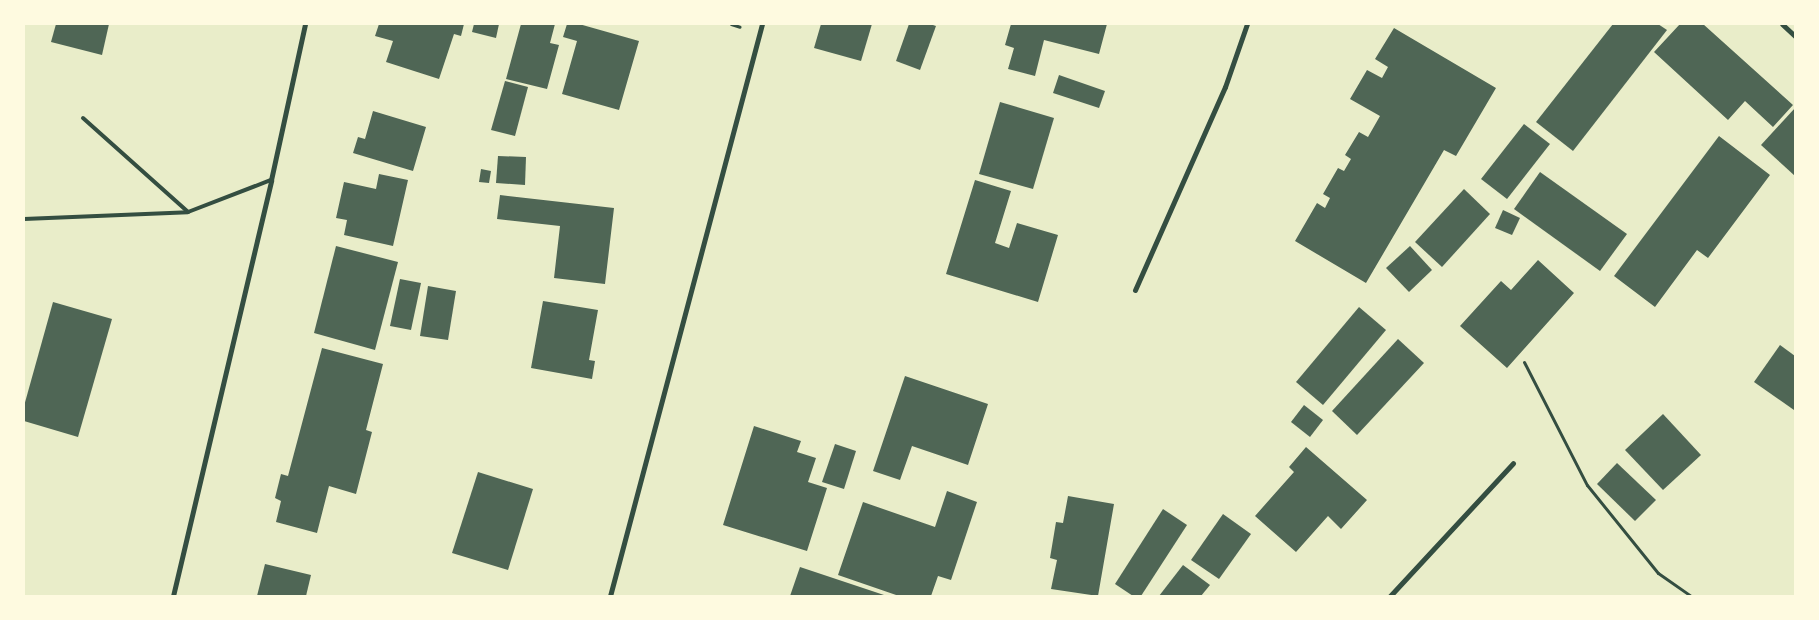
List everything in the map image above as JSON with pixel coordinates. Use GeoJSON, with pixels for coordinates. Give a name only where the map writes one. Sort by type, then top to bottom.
{"type":"FeatureCollection","features":[{"type":"Feature","properties":{"kind":"street"},"geometry":{"type":"LineString","coordinates":[[172,596],[271,180],[305,24]]}},
{"type":"Feature","properties":{"kind":"street"},"geometry":{"type":"LineString","coordinates":[[610,596],[762,24]]}},
{"type":"Feature","properties":{"kind":"street"},"geometry":{"type":"LineString","coordinates":[[1135,290],[1225,87],[1247,24]]}},
{"type":"Feature","properties":{"kind":"street"},"geometry":{"type":"LineString","coordinates":[[1782,24],[1795,36]]}},
{"type":"Feature","properties":{"kind":"street"},"geometry":{"type":"LineString","coordinates":[[1390,596],[1513,462]]}},
{"type":"Feature","properties":{"kind":"lane"},"geometry":{"type":"LineString","coordinates":[[83,118],[188,212]]}},
{"type":"Feature","properties":{"kind":"lane"},"geometry":{"type":"LineString","coordinates":[[24,219],[188,212],[271,180]]}},
{"type":"Feature","properties":{"kind":"path"},"geometry":{"type":"LineString","coordinates":[[1524,362],[1587,486],[1658,573],[1691,596]]}},
{"type":"Feature","properties":{"kind":"building"},"geometry":{"type":"Polygon","coordinates":[[[56,24],[109,24],[102,55],[51,42],[56,24]]]}},
{"type":"Feature","properties":{"kind":"building"},"geometry":{"type":"Polygon","coordinates":[[[379,24],[464,24],[461,36],[454,34],[439,79],[386,62],[393,41],[375,36],[379,24]]]}},
{"type":"Feature","properties":{"kind":"building"},"geometry":{"type":"Polygon","coordinates":[[[474,24],[499,24],[496,38],[472,32],[474,24]]]}},
{"type":"Feature","properties":{"kind":"building"},"geometry":{"type":"Polygon","coordinates":[[[521,24],[555,24],[550,43],[559,45],[547,89],[506,79],[521,24]]]}},
{"type":"Feature","properties":{"kind":"building"},"geometry":{"type":"Polygon","coordinates":[[[567,24],[579,24],[639,41],[619,110],[562,94],[577,41],[563,37],[567,24]]]}},
{"type":"Feature","properties":{"kind":"building"},"geometry":{"type":"Polygon","coordinates":[[[821,24],[872,24],[861,61],[814,48],[821,24]]]}},
{"type":"Feature","properties":{"kind":"building"},"geometry":{"type":"Polygon","coordinates":[[[909,24],[930,24],[936,26],[920,70],[896,61],[909,24]]]}},
{"type":"Feature","properties":{"kind":"building"},"geometry":{"type":"Polygon","coordinates":[[[1011,24],[1107,24],[1099,54],[1044,40],[1035,76],[1008,69],[1014,48],[1005,45],[1011,24]]]}},
{"type":"Feature","properties":{"kind":"building"},"geometry":{"type":"Polygon","coordinates":[[[1613,24],[1658,24],[1667,30],[1573,151],[1536,122],[1613,24]]]}},
{"type":"Feature","properties":{"kind":"building"},"geometry":{"type":"Polygon","coordinates":[[[1680,24],[1703,24],[1793,105],[1773,127],[1745,101],[1728,120],[1654,52],[1680,24]]]}},
{"type":"Feature","properties":{"kind":"building"},"geometry":{"type":"Polygon","coordinates":[[[1394,28],[1496,88],[1456,156],[1444,150],[1366,283],[1295,241],[1317,203],[1325,208],[1330,198],[1323,194],[1338,168],[1344,171],[1351,159],[1345,155],[1359,132],[1368,137],[1380,116],[1350,99],[1367,70],[1382,78],[1388,67],[1375,59],[1394,28]]]}},
{"type":"Feature","properties":{"kind":"building"},"geometry":{"type":"Polygon","coordinates":[[[1059,75],[1105,91],[1099,108],[1053,93],[1059,75]]]}},
{"type":"Feature","properties":{"kind":"building"},"geometry":{"type":"Polygon","coordinates":[[[505,81],[528,87],[515,136],[491,130],[505,81]]]}},
{"type":"Feature","properties":{"kind":"building"},"geometry":{"type":"Polygon","coordinates":[[[1000,102],[1054,118],[1033,189],[979,174],[1000,102]]]}},
{"type":"Feature","properties":{"kind":"building"},"geometry":{"type":"Polygon","coordinates":[[[1795,108],[1795,176],[1761,145],[1795,108]]]}},
{"type":"Feature","properties":{"kind":"building"},"geometry":{"type":"Polygon","coordinates":[[[373,111],[426,127],[413,171],[353,153],[358,137],[365,139],[373,111]]]}},
{"type":"Feature","properties":{"kind":"building"},"geometry":{"type":"Polygon","coordinates":[[[1524,124],[1550,144],[1507,199],[1481,179],[1524,124]]]}},
{"type":"Feature","properties":{"kind":"building"},"geometry":{"type":"Polygon","coordinates":[[[1719,136],[1770,175],[1708,258],[1697,250],[1655,307],[1614,276],[1719,136]]]}},
{"type":"Feature","properties":{"kind":"building"},"geometry":{"type":"Polygon","coordinates":[[[498,156],[526,157],[525,185],[496,183],[498,156]]]}},
{"type":"Feature","properties":{"kind":"building"},"geometry":{"type":"Polygon","coordinates":[[[481,169],[491,171],[489,183],[479,182],[481,169]]]}},
{"type":"Feature","properties":{"kind":"building"},"geometry":{"type":"Polygon","coordinates":[[[1540,172],[1627,234],[1600,271],[1514,209],[1540,172]]]}},
{"type":"Feature","properties":{"kind":"building"},"geometry":{"type":"Polygon","coordinates":[[[379,174],[408,180],[393,246],[344,235],[347,220],[336,218],[344,182],[376,189],[379,174]]]}},
{"type":"Feature","properties":{"kind":"building"},"geometry":{"type":"Polygon","coordinates":[[[975,180],[1011,191],[995,243],[1009,248],[1017,223],[1058,235],[1038,302],[946,274],[975,180]]]}},
{"type":"Feature","properties":{"kind":"building"},"geometry":{"type":"Polygon","coordinates":[[[1464,189],[1490,214],[1442,267],[1415,242],[1464,189]]]}},
{"type":"Feature","properties":{"kind":"building"},"geometry":{"type":"Polygon","coordinates":[[[500,195],[614,208],[605,284],[554,278],[560,226],[497,219],[500,195]]]}},
{"type":"Feature","properties":{"kind":"building"},"geometry":{"type":"Polygon","coordinates":[[[1503,210],[1520,218],[1512,235],[1495,228],[1503,210]]]}},
{"type":"Feature","properties":{"kind":"building"},"geometry":{"type":"Polygon","coordinates":[[[336,246],[398,262],[375,350],[314,333],[336,246]]]}},
{"type":"Feature","properties":{"kind":"building"},"geometry":{"type":"Polygon","coordinates":[[[1410,246],[1432,270],[1409,292],[1386,268],[1410,246]]]}},
{"type":"Feature","properties":{"kind":"building"},"geometry":{"type":"Polygon","coordinates":[[[1538,260],[1574,293],[1507,368],[1460,326],[1501,281],[1511,290],[1538,260]]]}},
{"type":"Feature","properties":{"kind":"building"},"geometry":{"type":"Polygon","coordinates":[[[400,279],[421,283],[411,330],[390,326],[400,279]]]}},
{"type":"Feature","properties":{"kind":"building"},"geometry":{"type":"Polygon","coordinates":[[[428,286],[456,291],[448,340],[420,336],[428,286]]]}},
{"type":"Feature","properties":{"kind":"building"},"geometry":{"type":"Polygon","coordinates":[[[543,301],[598,310],[589,360],[595,361],[592,379],[531,368],[543,301]]]}},
{"type":"Feature","properties":{"kind":"building"},"geometry":{"type":"Polygon","coordinates":[[[53,302],[112,319],[78,437],[24,421],[24,406],[53,302]]]}},
{"type":"Feature","properties":{"kind":"building"},"geometry":{"type":"Polygon","coordinates":[[[1359,307],[1386,330],[1323,405],[1296,382],[1359,307]]]}},
{"type":"Feature","properties":{"kind":"building"},"geometry":{"type":"Polygon","coordinates":[[[1398,339],[1424,363],[1357,435],[1332,411],[1398,339]]]}},
{"type":"Feature","properties":{"kind":"building"},"geometry":{"type":"Polygon","coordinates":[[[1780,345],[1795,356],[1794,410],[1754,382],[1780,345]]]}},
{"type":"Feature","properties":{"kind":"building"},"geometry":{"type":"Polygon","coordinates":[[[322,348],[383,364],[366,430],[372,432],[356,494],[329,486],[317,533],[276,522],[281,501],[275,498],[281,474],[288,476],[322,348]]]}},
{"type":"Feature","properties":{"kind":"building"},"geometry":{"type":"Polygon","coordinates":[[[905,376],[988,404],[968,465],[912,446],[900,480],[873,471],[905,376]]]}},
{"type":"Feature","properties":{"kind":"building"},"geometry":{"type":"Polygon","coordinates":[[[1304,405],[1323,420],[1310,437],[1291,422],[1304,405]]]}},
{"type":"Feature","properties":{"kind":"building"},"geometry":{"type":"Polygon","coordinates":[[[1663,414],[1701,455],[1663,490],[1625,450],[1663,414]]]}},
{"type":"Feature","properties":{"kind":"building"},"geometry":{"type":"Polygon","coordinates":[[[754,426],[801,441],[797,452],[816,458],[808,482],[827,488],[807,551],[723,525],[754,426]]]}},
{"type":"Feature","properties":{"kind":"building"},"geometry":{"type":"Polygon","coordinates":[[[835,444],[856,451],[844,489],[822,482],[835,444]]]}},
{"type":"Feature","properties":{"kind":"building"},"geometry":{"type":"Polygon","coordinates":[[[1306,447],[1367,500],[1341,529],[1328,516],[1296,552],[1255,516],[1294,472],[1289,467],[1306,447]]]}},
{"type":"Feature","properties":{"kind":"building"},"geometry":{"type":"Polygon","coordinates":[[[1617,463],[1656,500],[1635,521],[1597,484],[1617,463]]]}},
{"type":"Feature","properties":{"kind":"building"},"geometry":{"type":"Polygon","coordinates":[[[478,472],[533,489],[508,570],[452,553],[478,472]]]}},
{"type":"Feature","properties":{"kind":"building"},"geometry":{"type":"Polygon","coordinates":[[[947,491],[977,502],[951,580],[938,576],[931,596],[899,596],[838,575],[863,502],[935,527],[947,491]]]}},
{"type":"Feature","properties":{"kind":"building"},"geometry":{"type":"Polygon","coordinates":[[[1068,496],[1114,504],[1098,596],[1051,589],[1057,560],[1050,558],[1056,522],[1063,523],[1068,496]]]}},
{"type":"Feature","properties":{"kind":"building"},"geometry":{"type":"Polygon","coordinates":[[[1163,509],[1187,525],[1141,596],[1133,596],[1115,584],[1163,509]]]}},
{"type":"Feature","properties":{"kind":"building"},"geometry":{"type":"Polygon","coordinates":[[[1223,514],[1251,534],[1219,579],[1191,560],[1223,514]]]}},
{"type":"Feature","properties":{"kind":"building"},"geometry":{"type":"Polygon","coordinates":[[[265,564],[311,575],[306,596],[257,596],[265,564]]]}},
{"type":"Feature","properties":{"kind":"building"},"geometry":{"type":"Polygon","coordinates":[[[1183,565],[1210,585],[1201,596],[1159,596],[1183,565]]]}},
{"type":"Feature","properties":{"kind":"building"},"geometry":{"type":"Polygon","coordinates":[[[800,567],[887,596],[790,596],[800,567]]]}}]}
